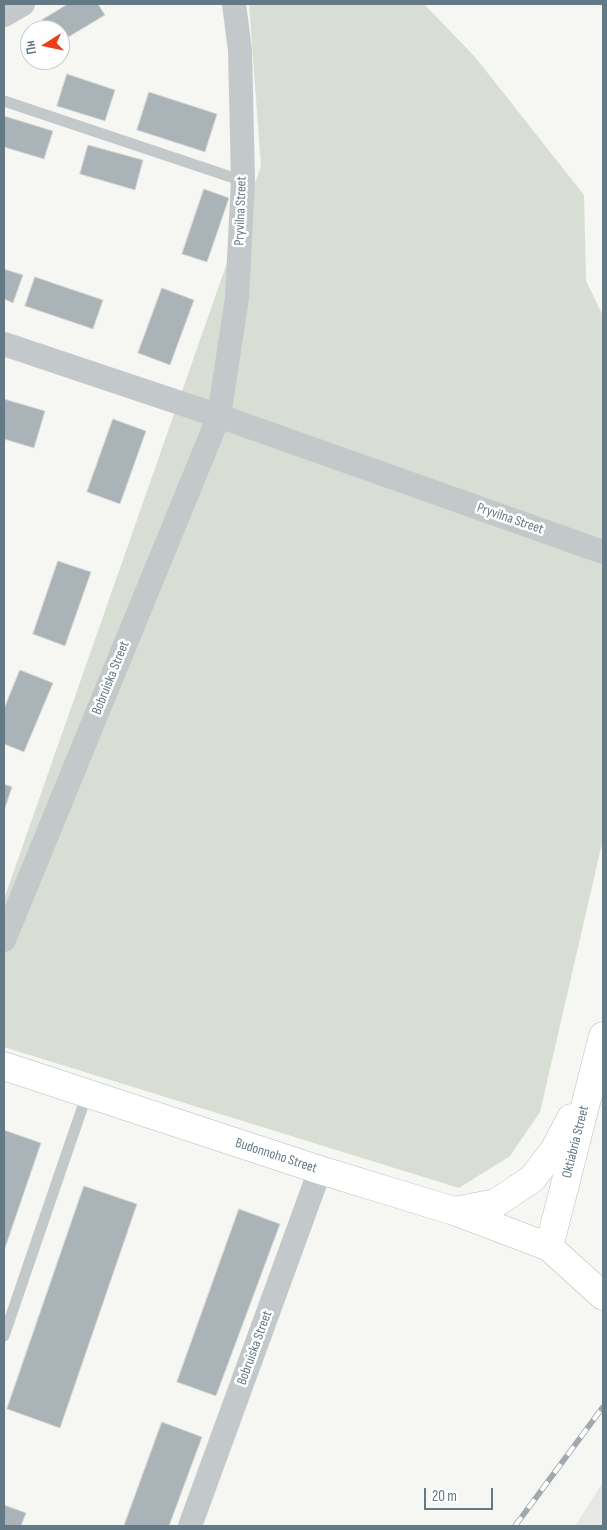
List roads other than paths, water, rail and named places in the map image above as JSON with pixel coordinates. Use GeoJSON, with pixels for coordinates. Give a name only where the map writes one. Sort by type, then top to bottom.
{"type":"FeatureCollection","features":[{"type":"Feature","properties":{"kind":"main road","name":"Oktiabria Street"},"geometry":{"type":"LineString","coordinates":[[549,1247],[603,1036]]}},
{"type":"Feature","properties":{"kind":"main road","name":"Budonnoho Street"},"geometry":{"type":"LineString","coordinates":[[4,1066],[320,1170],[454,1211],[549,1247]]}},
{"type":"Feature","properties":{"kind":"main road"},"geometry":{"type":"LineString","coordinates":[[454,1211],[496,1203],[532,1179],[555,1149],[593,1077]]}},
{"type":"Feature","properties":{"kind":"main road"},"geometry":{"type":"LineString","coordinates":[[549,1247],[603,1296]]}},
{"type":"Feature","properties":{"kind":"street"},"geometry":{"type":"LineString","coordinates":[[4,16],[23,4]]}},
{"type":"Feature","properties":{"kind":"street","name":"Pryvilna Street"},"geometry":{"type":"LineString","coordinates":[[219,416],[237,298],[243,181],[240,50],[234,4]]}},
{"type":"Feature","properties":{"kind":"street","name":"Pryvilna Street"},"geometry":{"type":"LineString","coordinates":[[4,344],[219,416],[603,552]]}},
{"type":"Feature","properties":{"kind":"street","name":"Bobruiska Street"},"geometry":{"type":"LineString","coordinates":[[4,940],[219,416]]}},
{"type":"Feature","properties":{"kind":"street","name":"Bobruiska Street"},"geometry":{"type":"LineString","coordinates":[[190,1526],[320,1170]]}},
{"type":"Feature","properties":{"kind":"lane"},"geometry":{"type":"LineString","coordinates":[[4,101],[243,181]]}},
{"type":"Feature","properties":{"kind":"lane"},"geometry":{"type":"LineString","coordinates":[[4,1336],[87,1094]]}},
{"type":"Feature","properties":{"kind":"railway"},"geometry":{"type":"LineString","coordinates":[[515,1526],[603,1407]]}}]}
